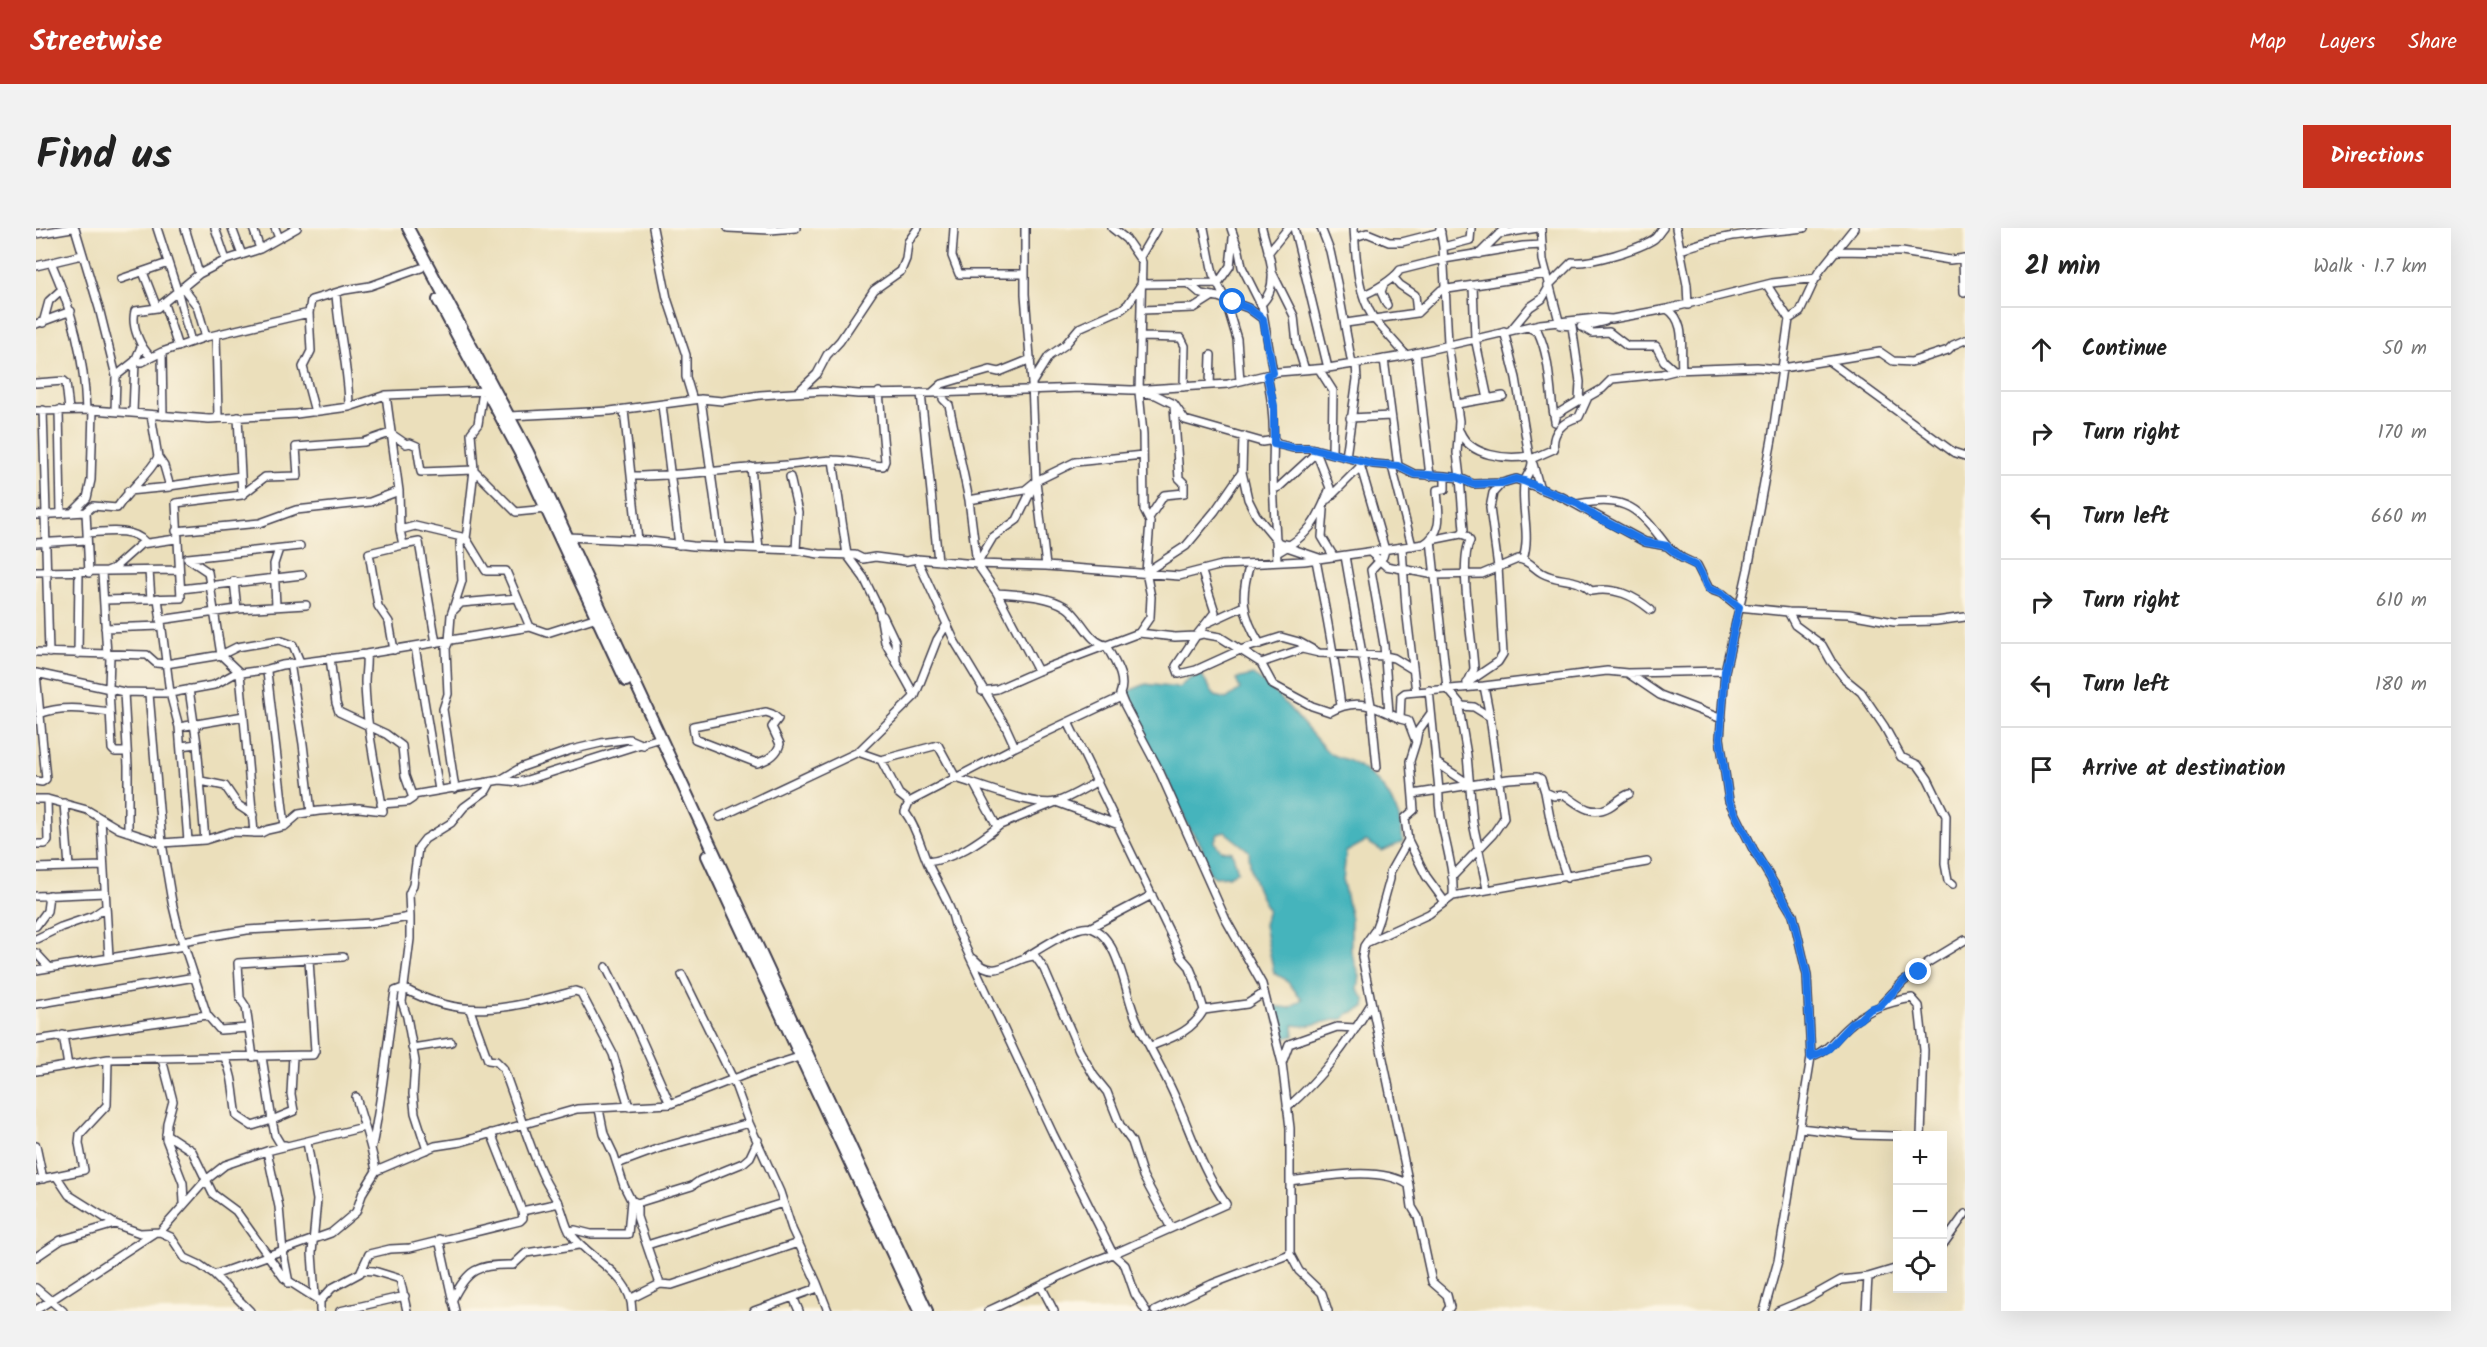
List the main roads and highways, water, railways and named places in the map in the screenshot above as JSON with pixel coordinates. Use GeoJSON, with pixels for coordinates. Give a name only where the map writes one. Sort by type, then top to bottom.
{"type":"FeatureCollection","features":[{"type":"Feature","properties":{"kind":"highway"},"geometry":{"type":"LineString","coordinates":[[400,228],[484,391],[513,439],[597,617],[658,739],[919,1311]]}},
{"type":"Feature","properties":{"kind":"highway"},"geometry":{"type":"LineString","coordinates":[[408,228],[509,416],[568,537],[799,1057],[814,1079],[927,1311]]}},
{"type":"Feature","properties":{"kind":"water"},"geometry":{"type":"Polygon","coordinates":[[[1201,674],[1215,696],[1226,699],[1240,689],[1236,679],[1253,675],[1283,701],[1329,753],[1351,762],[1372,776],[1388,795],[1399,817],[1403,842],[1382,851],[1366,841],[1346,852],[1343,882],[1351,919],[1351,951],[1360,976],[1358,990],[1365,999],[1365,1008],[1348,1014],[1344,1019],[1293,1025],[1294,1036],[1285,1038],[1275,1019],[1274,1006],[1290,1008],[1302,999],[1285,979],[1274,973],[1264,925],[1268,909],[1254,882],[1249,851],[1225,832],[1218,834],[1214,842],[1221,850],[1232,852],[1238,871],[1228,876],[1215,877],[1209,872],[1201,845],[1188,826],[1171,786],[1137,722],[1127,696],[1126,692],[1146,684],[1178,688],[1201,674]]]}}]}
